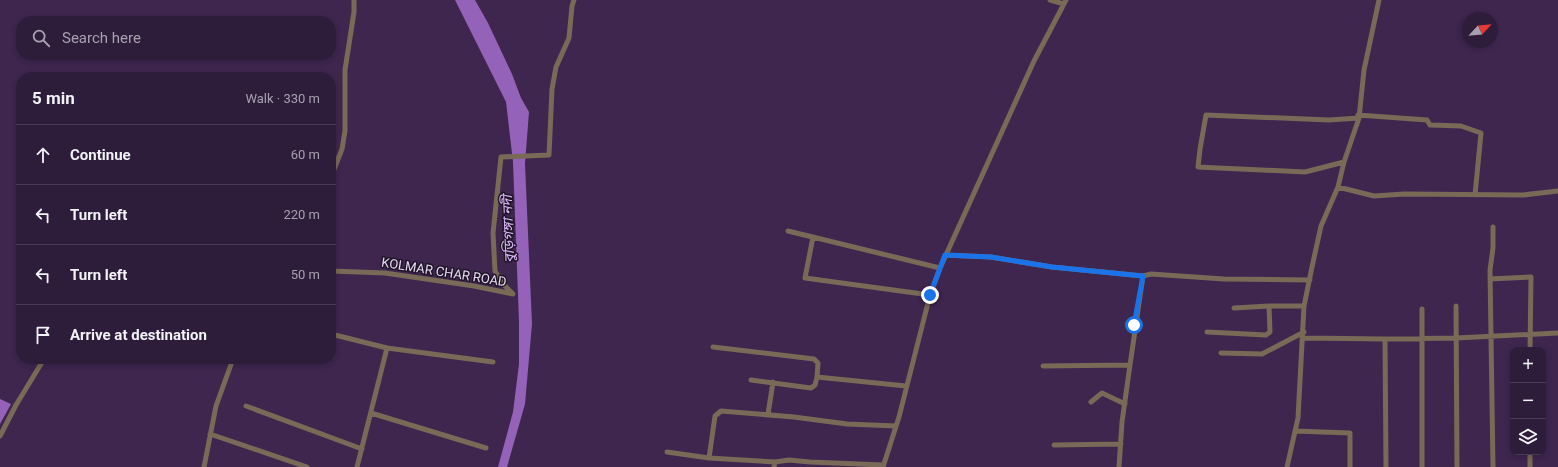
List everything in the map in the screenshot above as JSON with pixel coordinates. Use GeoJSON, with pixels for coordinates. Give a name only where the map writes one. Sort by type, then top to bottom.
{"type":"FeatureCollection","features":[{"type":"Feature","properties":{"kind":"street"},"geometry":{"type":"LineString","coordinates":[[336,164],[342,149],[345,131],[345,70],[354,12],[354,0]]}},
{"type":"Feature","properties":{"kind":"street","name":"KOLMAR CHAR ROAD"},"geometry":{"type":"LineString","coordinates":[[336,271],[385,273],[474,286],[513,294],[503,284],[494,271],[493,233],[501,157],[533,157],[549,155],[552,89],[556,67],[569,38],[572,6],[574,0]]}},
{"type":"Feature","properties":{"kind":"street"},"geometry":{"type":"LineString","coordinates":[[667,452],[709,458],[775,464],[789,460],[883,466],[896,426],[930,295],[945,255],[1034,61],[1065,2],[1050,0]]}},
{"type":"Feature","properties":{"kind":"street"},"geometry":{"type":"LineString","coordinates":[[1286,467],[1298,418],[1304,332],[1304,306],[1322,226],[1338,187],[1344,162],[1359,117],[1364,70],[1379,0]]}},
{"type":"Feature","properties":{"kind":"street"},"geometry":{"type":"LineString","coordinates":[[1344,162],[1305,172],[1198,167],[1206,115],[1329,120],[1359,117],[1427,120],[1430,125],[1461,126],[1481,133],[1475,195]]}},
{"type":"Feature","properties":{"kind":"street"},"geometry":{"type":"LineString","coordinates":[[1338,187],[1374,196],[1404,194],[1523,195],[1558,191]]}},
{"type":"Feature","properties":{"kind":"street"},"geometry":{"type":"LineString","coordinates":[[1493,227],[1493,248],[1490,270],[1493,467]]}},
{"type":"Feature","properties":{"kind":"street"},"geometry":{"type":"LineString","coordinates":[[788,231],[940,268]]}},
{"type":"Feature","properties":{"kind":"street"},"geometry":{"type":"LineString","coordinates":[[813,237],[805,278],[930,295]]}},
{"type":"Feature","properties":{"kind":"street"},"geometry":{"type":"LineString","coordinates":[[945,255],[991,257],[1052,267],[1143,276],[1151,274],[1224,279],[1310,280]]}},
{"type":"Feature","properties":{"kind":"street"},"geometry":{"type":"LineString","coordinates":[[1119,467],[1134,325],[1143,276]]}},
{"type":"Feature","properties":{"kind":"street"},"geometry":{"type":"LineString","coordinates":[[1490,279],[1531,277],[1530,347]]}},
{"type":"Feature","properties":{"kind":"street"},"geometry":{"type":"LineString","coordinates":[[1207,332],[1266,336],[1270,332],[1269,306]]}},
{"type":"Feature","properties":{"kind":"street"},"geometry":{"type":"LineString","coordinates":[[1234,308],[1304,306]]}},
{"type":"Feature","properties":{"kind":"street"},"geometry":{"type":"LineString","coordinates":[[1456,306],[1457,467]]}},
{"type":"Feature","properties":{"kind":"street"},"geometry":{"type":"LineString","coordinates":[[1422,309],[1422,467]]}},
{"type":"Feature","properties":{"kind":"street"},"geometry":{"type":"LineString","coordinates":[[1221,353],[1262,354],[1304,332]]}},
{"type":"Feature","properties":{"kind":"street"},"geometry":{"type":"LineString","coordinates":[[1303,338],[1422,339],[1558,333]]}},
{"type":"Feature","properties":{"kind":"street"},"geometry":{"type":"LineString","coordinates":[[336,335],[387,348],[493,362]]}},
{"type":"Feature","properties":{"kind":"street"},"geometry":{"type":"LineString","coordinates":[[1385,339],[1386,467]]}},
{"type":"Feature","properties":{"kind":"street"},"geometry":{"type":"LineString","coordinates":[[713,347],[814,359],[818,363],[815,385],[811,388],[751,380]]}},
{"type":"Feature","properties":{"kind":"street"},"geometry":{"type":"LineString","coordinates":[[357,467],[387,348]]}},
{"type":"Feature","properties":{"kind":"street"},"geometry":{"type":"LineString","coordinates":[[0,436],[16,405],[41,364]]}},
{"type":"Feature","properties":{"kind":"street"},"geometry":{"type":"LineString","coordinates":[[204,467],[216,406],[231,364]]}},
{"type":"Feature","properties":{"kind":"street"},"geometry":{"type":"LineString","coordinates":[[1043,366],[1130,365]]}},
{"type":"Feature","properties":{"kind":"street"},"geometry":{"type":"LineString","coordinates":[[817,377],[906,386]]}},
{"type":"Feature","properties":{"kind":"street"},"geometry":{"type":"LineString","coordinates":[[768,414],[773,382]]}},
{"type":"Feature","properties":{"kind":"street"},"geometry":{"type":"LineString","coordinates":[[1091,402],[1102,393],[1125,404]]}},
{"type":"Feature","properties":{"kind":"street"},"geometry":{"type":"LineString","coordinates":[[246,406],[362,449]]}},
{"type":"Feature","properties":{"kind":"street"},"geometry":{"type":"LineString","coordinates":[[709,458],[715,416],[718,412],[768,414],[847,424],[896,426]]}},
{"type":"Feature","properties":{"kind":"street"},"geometry":{"type":"LineString","coordinates":[[371,413],[486,448]]}},
{"type":"Feature","properties":{"kind":"street"},"geometry":{"type":"LineString","coordinates":[[1294,431],[1350,433],[1350,467]]}},
{"type":"Feature","properties":{"kind":"street"},"geometry":{"type":"LineString","coordinates":[[210,434],[307,467]]}},
{"type":"Feature","properties":{"kind":"street"},"geometry":{"type":"LineString","coordinates":[[1054,445],[1121,444]]}},
{"type":"Feature","properties":{"kind":"street"},"geometry":{"type":"LineString","coordinates":[[1530,455],[1530,467]]}},
{"type":"Feature","properties":{"kind":"shaded area"},"geometry":{"type":"Polygon","coordinates":[[[455,0],[475,0],[488,23],[512,74],[521,98],[529,112],[525,164],[532,324],[525,404],[507,467],[498,467],[513,412],[519,364],[519,322],[513,162],[506,102],[455,0]]]}},
{"type":"Feature","properties":{"kind":"shaded area"},"geometry":{"type":"Polygon","coordinates":[[[0,399],[11,404],[0,424],[0,399]]]}},
{"type":"Feature","properties":{"kind":"route"},"geometry":{"type":"LineString","coordinates":[[930,295],[945,255],[991,257],[1052,267],[1143,276],[1134,325]]}},
{"type":"Feature","properties":{"kind":"water label","name":"বুড়িগঙ্গা নদী"},"geometry":{"type":"Point","coordinates":[508,229]}}]}
